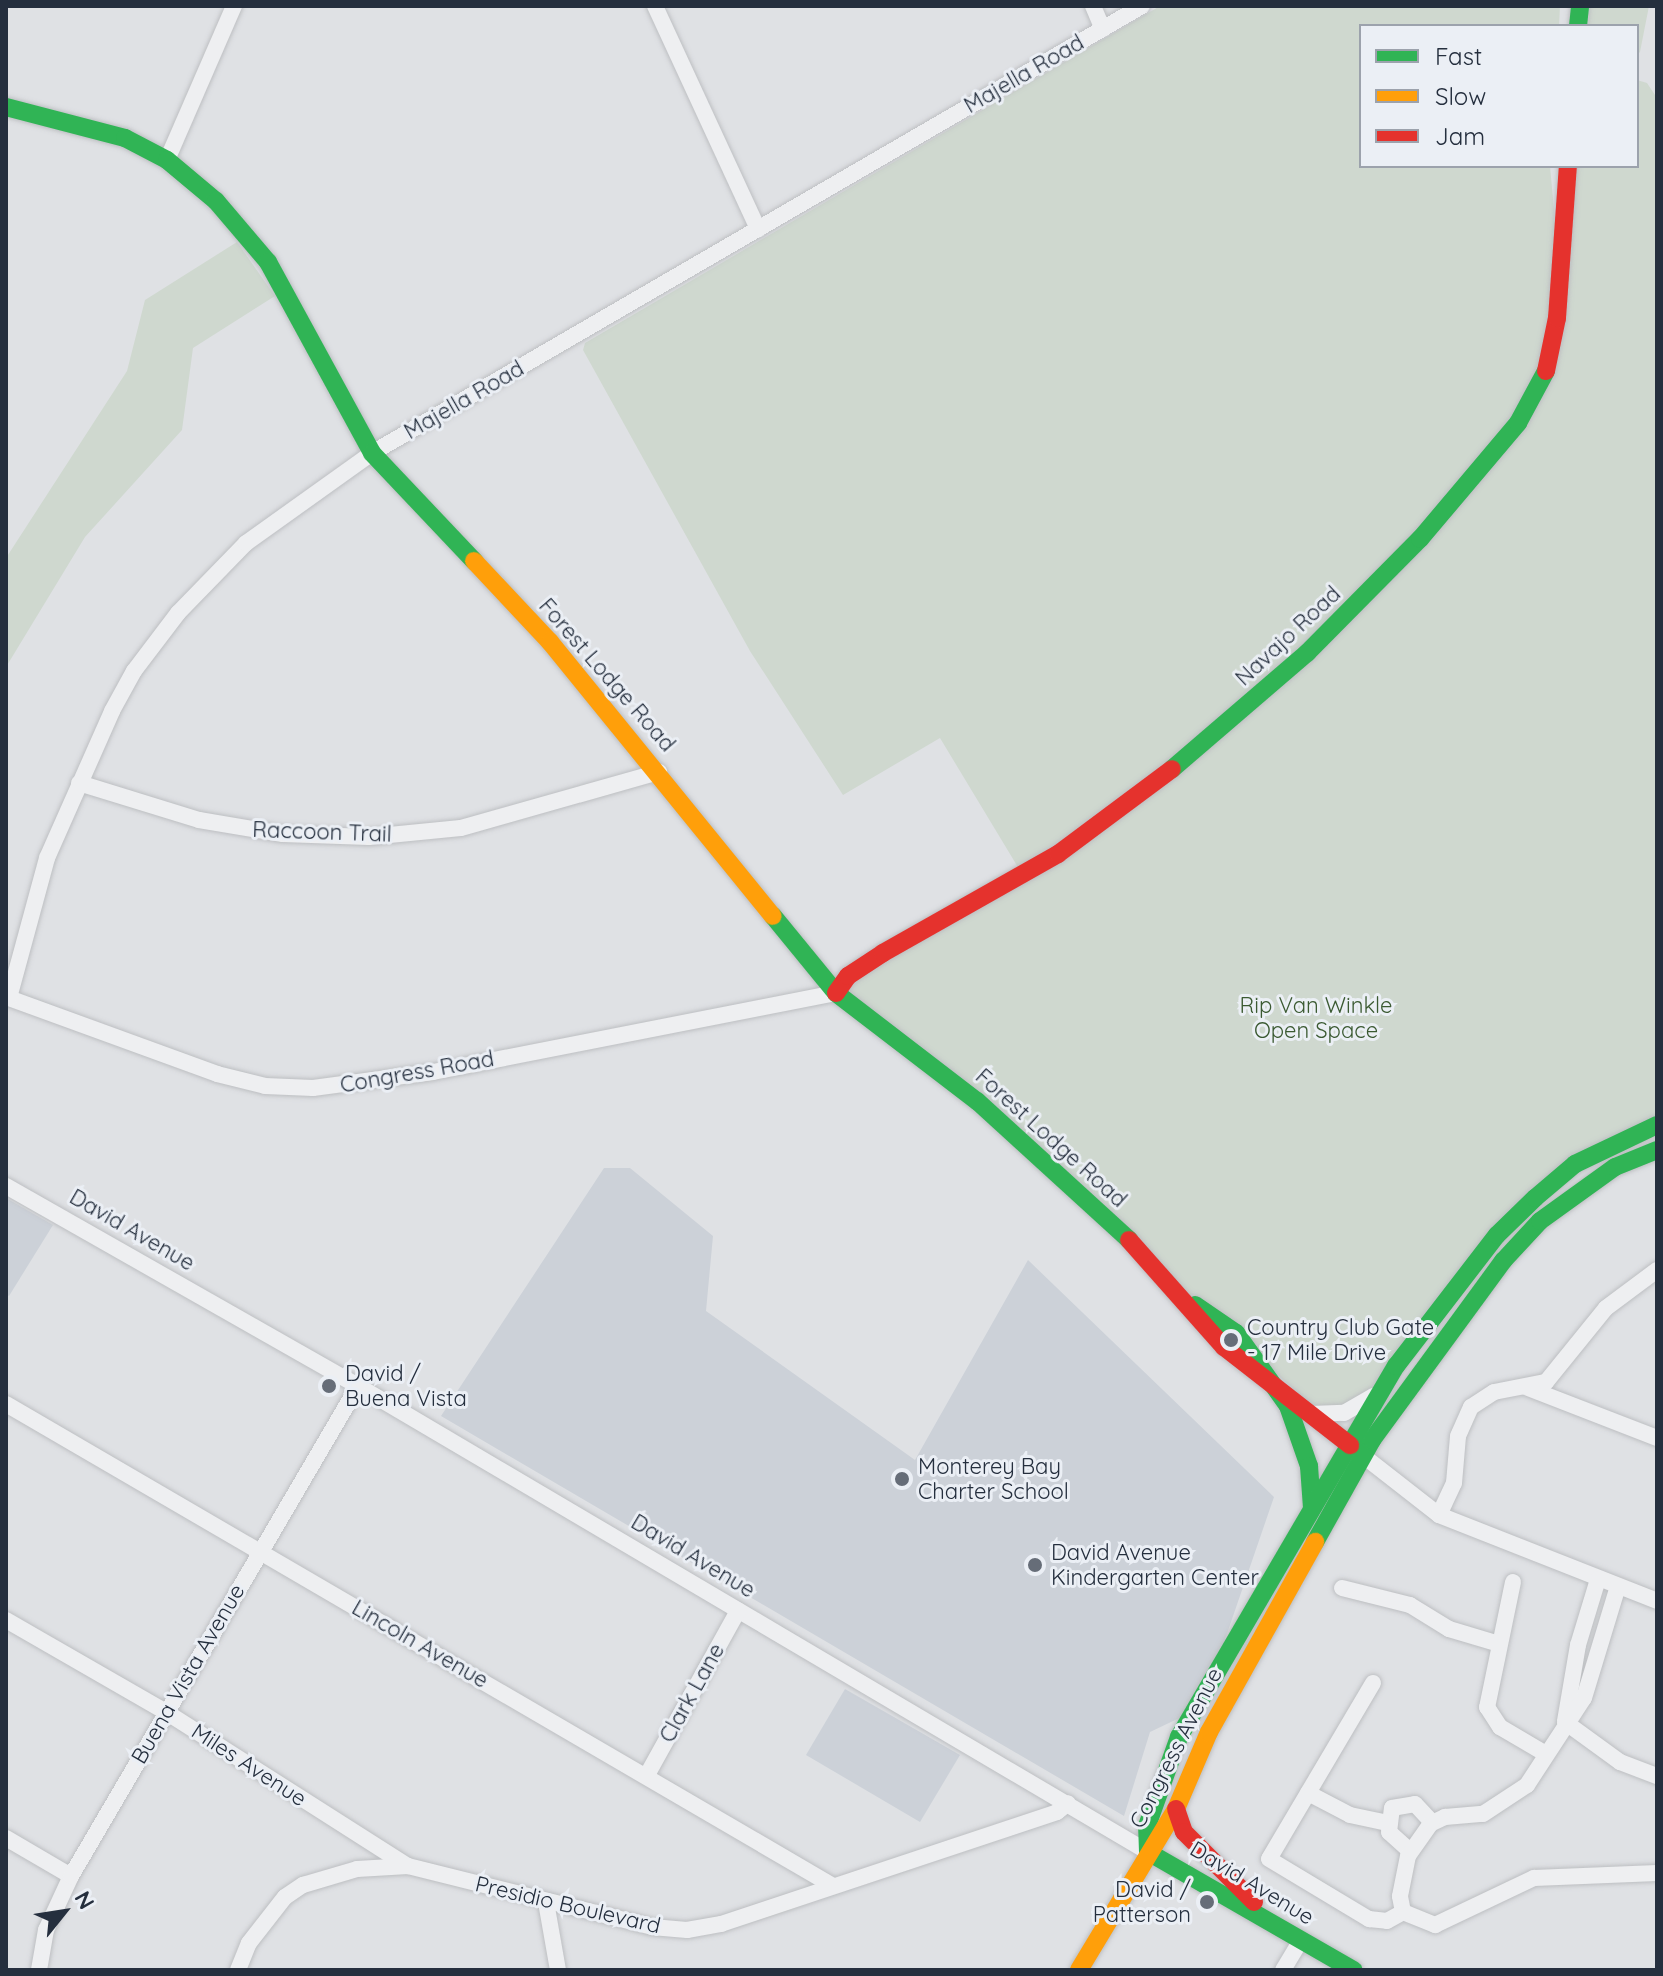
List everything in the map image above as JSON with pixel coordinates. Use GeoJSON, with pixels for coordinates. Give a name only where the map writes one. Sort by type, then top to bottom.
{"type":"FeatureCollection","features":[{"type":"Feature","properties":{"kind":"street"},"geometry":{"type":"LineString","coordinates":[[167,160],[234,6]]}},
{"type":"Feature","properties":{"kind":"street"},"geometry":{"type":"LineString","coordinates":[[655,6],[758,229]]}},
{"type":"Feature","properties":{"kind":"street"},"geometry":{"type":"LineString","coordinates":[[1093,6],[1103,29]]}},
{"type":"Feature","properties":{"kind":"street","name":"Majella Road"},"geometry":{"type":"LineString","coordinates":[[8,998],[47,858],[79,783],[134,671],[178,613],[246,543],[372,453],[1142,6]]}},
{"type":"Feature","properties":{"kind":"street","name":"Forest Lodge Road"},"geometry":{"type":"LineString","coordinates":[[6,107],[125,138],[167,160],[216,201],[268,262],[372,453],[550,642],[836,993],[977,1101],[1126,1237],[1224,1347],[1439,1515],[1657,1601]]}},
{"type":"Feature","properties":{"kind":"street","name":"Navajo Road"},"geometry":{"type":"LineString","coordinates":[[836,993],[848,976],[883,953],[1058,854],[1132,803],[1307,653],[1420,539],[1518,423],[1545,375],[1557,318],[1568,168]]}},
{"type":"Feature","properties":{"kind":"street","name":"Raccoon Trail"},"geometry":{"type":"LineString","coordinates":[[79,783],[199,820],[283,834],[369,837],[461,828],[659,772]]}},
{"type":"Feature","properties":{"kind":"street","name":"Congress Road"},"geometry":{"type":"LineString","coordinates":[[8,998],[217,1074],[265,1086],[313,1088],[433,1072],[836,993]]}},
{"type":"Feature","properties":{"kind":"street","name":"Congress Avenue"},"geometry":{"type":"LineString","coordinates":[[1148,1852],[1176,1809],[1209,1732],[1357,1450],[1384,1386],[1497,1235],[1535,1198],[1575,1164],[1657,1125]]}},
{"type":"Feature","properties":{"kind":"street","name":"Congress Avenue"},"geometry":{"type":"LineString","coordinates":[[1148,1852],[1147,1826],[1179,1737],[1311,1510],[1503,1261],[1540,1221],[1615,1167],[1657,1150]]}},
{"type":"Feature","properties":{"kind":"street","name":"David Avenue"},"geometry":{"type":"LineString","coordinates":[[6,1186],[358,1386],[1353,1970]]}},
{"type":"Feature","properties":{"kind":"street"},"geometry":{"type":"LineString","coordinates":[[1439,1515],[1454,1483],[1458,1436],[1471,1407],[1494,1392],[1528,1388],[1546,1382],[1606,1308],[1657,1270]]}},
{"type":"Feature","properties":{"kind":"street"},"geometry":{"type":"LineString","coordinates":[[1272,1383],[1305,1449],[1311,1510]]}},
{"type":"Feature","properties":{"kind":"street","name":"Buena Vista Avenue"},"geometry":{"type":"LineString","coordinates":[[39,1970],[46,1930],[71,1876],[358,1386]]}},
{"type":"Feature","properties":{"kind":"street"},"geometry":{"type":"LineString","coordinates":[[1311,1414],[1359,1409],[1384,1386]]}},
{"type":"Feature","properties":{"kind":"street"},"geometry":{"type":"LineString","coordinates":[[1528,1388],[1657,1438]]}},
{"type":"Feature","properties":{"kind":"street","name":"Lincoln Avenue"},"geometry":{"type":"LineString","coordinates":[[6,1404],[833,1886]]}},
{"type":"Feature","properties":{"kind":"street"},"geometry":{"type":"LineString","coordinates":[[1565,1722],[1578,1645],[1598,1579]]}},
{"type":"Feature","properties":{"kind":"street"},"geometry":{"type":"LineString","coordinates":[[1513,1582],[1487,1696],[1491,1717],[1546,1754]]}},
{"type":"Feature","properties":{"kind":"street"},"geometry":{"type":"LineString","coordinates":[[1403,1912],[1400,1896],[1410,1850],[1432,1822],[1495,1809],[1527,1785],[1565,1722],[1584,1698],[1618,1586]]}},
{"type":"Feature","properties":{"kind":"street"},"geometry":{"type":"LineString","coordinates":[[1342,1588],[1410,1605],[1449,1629],[1499,1644]]}},
{"type":"Feature","properties":{"kind":"street","name":"Clark Lane"},"geometry":{"type":"LineString","coordinates":[[647,1775],[738,1611]]}},
{"type":"Feature","properties":{"kind":"street","name":"Miles Avenue"},"geometry":{"type":"LineString","coordinates":[[6,1620],[166,1712],[408,1866]]}},
{"type":"Feature","properties":{"kind":"street"},"geometry":{"type":"LineString","coordinates":[[1373,1683],[1269,1859],[1369,1919],[1387,1921],[1403,1912]]}},
{"type":"Feature","properties":{"kind":"street"},"geometry":{"type":"LineString","coordinates":[[1565,1722],[1620,1762],[1657,1775]]}},
{"type":"Feature","properties":{"kind":"street"},"geometry":{"type":"LineString","coordinates":[[1308,1793],[1350,1815],[1387,1823]]}},
{"type":"Feature","properties":{"kind":"street","name":"Presidio Boulevard"},"geometry":{"type":"LineString","coordinates":[[238,1970],[249,1943],[272,1910],[303,1885],[357,1869],[408,1866],[652,1927],[687,1930],[721,1924],[1057,1812],[1068,1803]]}},
{"type":"Feature","properties":{"kind":"street"},"geometry":{"type":"LineString","coordinates":[[1410,1850],[1396,1842],[1387,1823],[1392,1808],[1403,1803],[1421,1808],[1432,1822]]}},
{"type":"Feature","properties":{"kind":"street"},"geometry":{"type":"LineString","coordinates":[[1176,1809],[1184,1832],[1273,1923]]}},
{"type":"Feature","properties":{"kind":"street"},"geometry":{"type":"LineString","coordinates":[[6,1838],[71,1876]]}},
{"type":"Feature","properties":{"kind":"street"},"geometry":{"type":"LineString","coordinates":[[1079,1970],[1148,1852]]}},
{"type":"Feature","properties":{"kind":"street"},"geometry":{"type":"LineString","coordinates":[[1403,1912],[1422,1922],[1442,1924],[1534,1878],[1657,1873]]}},
{"type":"Feature","properties":{"kind":"street"},"geometry":{"type":"LineString","coordinates":[[546,1902],[558,1970]]}},
{"type":"Feature","properties":{"kind":"street"},"geometry":{"type":"LineString","coordinates":[[1283,1970],[1301,1940]]}},
{"type":"Feature","properties":{"kind":"shaded area","name":"Monterey Bay Charter School"},"geometry":{"type":"Polygon","coordinates":[[[604,1168],[630,1168],[713,1236],[706,1311],[915,1460],[1028,1260],[1274,1497],[1209,1686],[1192,1712],[1150,1732],[1124,1816],[441,1416],[604,1168]]]}},
{"type":"Feature","properties":{"kind":"shaded area"},"geometry":{"type":"Polygon","coordinates":[[[6,1198],[53,1225],[9,1296],[6,1294],[6,1198]]]}},
{"type":"Feature","properties":{"kind":"shaded area"},"geometry":{"type":"Polygon","coordinates":[[[845,1689],[960,1755],[920,1822],[806,1755],[845,1689]]]}},
{"type":"Feature","properties":{"kind":"green space","name":"Rip Van Winkle Open Space"},"geometry":{"type":"Polygon","coordinates":[[[1160,6],[1560,6],[1559,24],[1359,24],[1359,168],[1550,168],[1559,265],[1573,168],[1639,168],[1639,81],[1647,83],[1657,98],[1657,1125],[1563,1172],[1384,1386],[1323,1416],[1126,1237],[836,993],[1022,874],[940,738],[843,795],[750,651],[583,350],[585,343],[1160,6]]]}},
{"type":"Feature","properties":{"kind":"green space"},"geometry":{"type":"Polygon","coordinates":[[[1590,6],[1649,6],[1639,53],[1639,24],[1588,24],[1590,6]]]}},
{"type":"Feature","properties":{"kind":"green space"},"geometry":{"type":"Polygon","coordinates":[[[237,242],[275,296],[193,348],[182,430],[85,537],[6,667],[6,558],[127,371],[145,300],[237,242]]]}},
{"type":"Feature","properties":{"kind":"traffic: fast"},"geometry":{"type":"LineString","coordinates":[[1578,24],[1580,6]]}},
{"type":"Feature","properties":{"kind":"traffic: fast"},"geometry":{"type":"LineString","coordinates":[[6,107],[125,138],[167,160],[216,201],[268,262],[372,453],[474,561]]}},
{"type":"Feature","properties":{"kind":"traffic: fast"},"geometry":{"type":"LineString","coordinates":[[1172,769],[1307,653],[1420,539],[1518,423],[1546,371]]}},
{"type":"Feature","properties":{"kind":"traffic: fast"},"geometry":{"type":"LineString","coordinates":[[773,916],[836,993],[977,1101],[1129,1240]]}},
{"type":"Feature","properties":{"kind":"traffic: fast"},"geometry":{"type":"LineString","coordinates":[[1148,1852],[1147,1826],[1179,1737],[1396,1366],[1497,1235],[1535,1198],[1575,1164],[1657,1125]]}},
{"type":"Feature","properties":{"kind":"traffic: fast"},"geometry":{"type":"LineString","coordinates":[[1315,1542],[1372,1440],[1503,1261],[1540,1221],[1615,1167],[1657,1150]]}},
{"type":"Feature","properties":{"kind":"traffic: fast"},"geometry":{"type":"LineString","coordinates":[[1195,1305],[1236,1333],[1288,1406],[1309,1466],[1312,1508]]}},
{"type":"Feature","properties":{"kind":"traffic: fast"},"geometry":{"type":"LineString","coordinates":[[1148,1852],[1353,1970]]}},
{"type":"Feature","properties":{"kind":"traffic: slow"},"geometry":{"type":"LineString","coordinates":[[474,561],[550,642],[773,916]]}},
{"type":"Feature","properties":{"kind":"traffic: slow"},"geometry":{"type":"LineString","coordinates":[[1079,1970],[1176,1809],[1209,1732],[1315,1542]]}},
{"type":"Feature","properties":{"kind":"traffic: jam"},"geometry":{"type":"LineString","coordinates":[[1546,371],[1557,318],[1568,168]]}},
{"type":"Feature","properties":{"kind":"traffic: jam"},"geometry":{"type":"LineString","coordinates":[[836,993],[848,976],[1058,854],[1172,769]]}},
{"type":"Feature","properties":{"kind":"traffic: jam"},"geometry":{"type":"LineString","coordinates":[[1129,1240],[1224,1347],[1350,1445]]}},
{"type":"Feature","properties":{"kind":"traffic: jam"},"geometry":{"type":"LineString","coordinates":[[1176,1809],[1184,1832],[1254,1902]]}},
{"type":"Feature","properties":{"kind":"place","name":"Country Club Gate - 17 Mile Drive"},"geometry":{"type":"Point","coordinates":[1231,1340]}},
{"type":"Feature","properties":{"kind":"place","name":"David / Buena Vista"},"geometry":{"type":"Point","coordinates":[329,1386]}},
{"type":"Feature","properties":{"kind":"place","name":"Monterey Bay Charter School"},"geometry":{"type":"Point","coordinates":[902,1479]}},
{"type":"Feature","properties":{"kind":"place","name":"David Avenue Kindergarten Center"},"geometry":{"type":"Point","coordinates":[1035,1565]}},
{"type":"Feature","properties":{"kind":"place","name":"David / Patterson"},"geometry":{"type":"Point","coordinates":[1207,1902]}}]}
